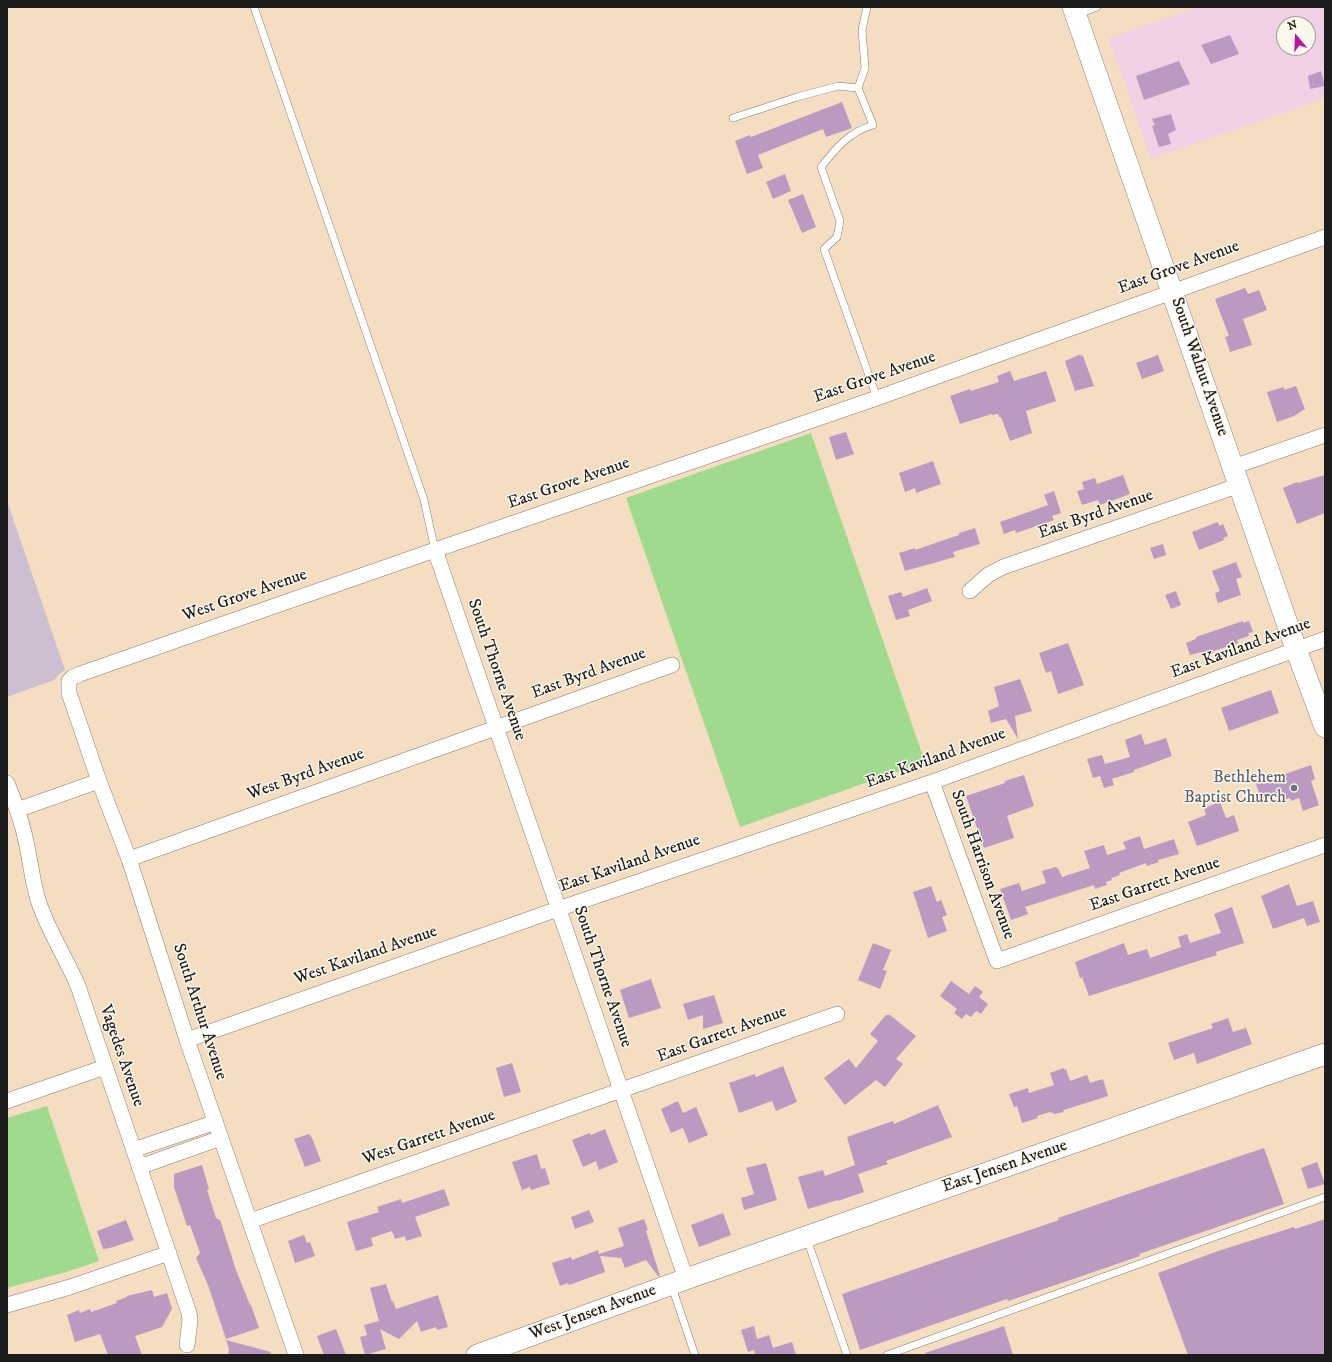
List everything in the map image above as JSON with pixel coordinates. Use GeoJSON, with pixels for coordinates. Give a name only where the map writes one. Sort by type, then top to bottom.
{"type":"FeatureCollection","features":[{"type":"Feature","properties":{"kind":"street","name":"South Walnut Avenue"},"geometry":{"type":"LineString","coordinates":[[1075,11],[1296,649],[1325,727]]}},
{"type":"Feature","properties":{"kind":"street","name":"East Grove Avenue"},"geometry":{"type":"LineString","coordinates":[[435,550],[877,398],[1325,237]]}},
{"type":"Feature","properties":{"kind":"street","name":"East Byrd Avenue"},"geometry":{"type":"LineString","coordinates":[[970,591],[988,575],[1003,567],[1237,476],[1325,436]]}},
{"type":"Feature","properties":{"kind":"street","name":"West Grove Avenue"},"geometry":{"type":"LineString","coordinates":[[69,681],[73,677],[80,674],[435,550]]}},
{"type":"Feature","properties":{"kind":"street","name":"South Thorne Avenue"},"geometry":{"type":"LineString","coordinates":[[435,550],[621,1091],[679,1282]]}},
{"type":"Feature","properties":{"kind":"street","name":"East Kaviland Avenue"},"geometry":{"type":"LineString","coordinates":[[558,909],[932,782],[1325,639]]}},
{"type":"Feature","properties":{"kind":"street","name":"East Byrd Avenue"},"geometry":{"type":"LineString","coordinates":[[496,728],[672,665]]}},
{"type":"Feature","properties":{"kind":"street","name":"South Arthur Avenue"},"geometry":{"type":"LineString","coordinates":[[69,681],[69,693],[129,859],[187,1040],[296,1355]]}},
{"type":"Feature","properties":{"kind":"street","name":"West Byrd Avenue"},"geometry":{"type":"LineString","coordinates":[[129,859],[496,728]]}},
{"type":"Feature","properties":{"kind":"street"},"geometry":{"type":"LineString","coordinates":[[17,810],[100,781]]}},
{"type":"Feature","properties":{"kind":"street","name":"South Harrison Avenue"},"geometry":{"type":"LineString","coordinates":[[932,782],[997,960]]}},
{"type":"Feature","properties":{"kind":"street","name":"Vagedes Avenue"},"geometry":{"type":"LineString","coordinates":[[7,783],[24,829],[32,875],[40,905],[70,967],[189,1313],[190,1320],[187,1345]]}},
{"type":"Feature","properties":{"kind":"street","name":"East Garrett Avenue"},"geometry":{"type":"LineString","coordinates":[[997,960],[1325,845]]}},
{"type":"Feature","properties":{"kind":"street","name":"West Kaviland Avenue"},"geometry":{"type":"LineString","coordinates":[[187,1040],[558,909]]}},
{"type":"Feature","properties":{"kind":"street","name":"East Garrett Avenue"},"geometry":{"type":"LineString","coordinates":[[621,1091],[837,1014]]}},
{"type":"Feature","properties":{"kind":"street","name":"East Jensen Avenue"},"geometry":{"type":"LineString","coordinates":[[679,1282],[1325,1054]]}},
{"type":"Feature","properties":{"kind":"street"},"geometry":{"type":"LineString","coordinates":[[7,1101],[105,1067]]}},
{"type":"Feature","properties":{"kind":"street","name":"West Garrett Avenue"},"geometry":{"type":"LineString","coordinates":[[250,1221],[621,1091]]}},
{"type":"Feature","properties":{"kind":"street"},"geometry":{"type":"LineString","coordinates":[[133,1150],[216,1122]]}},
{"type":"Feature","properties":{"kind":"street"},"geometry":{"type":"LineString","coordinates":[[139,1167],[221,1138]]}},
{"type":"Feature","properties":{"kind":"street"},"geometry":{"type":"LineString","coordinates":[[7,1305],[70,1287],[169,1253]]}},
{"type":"Feature","properties":{"kind":"street","name":"West Jensen Avenue"},"geometry":{"type":"LineString","coordinates":[[477,1355],[679,1282]]}},
{"type":"Feature","properties":{"kind":"lane"},"geometry":{"type":"LineString","coordinates":[[254,7],[424,500],[435,550]]}},
{"type":"Feature","properties":{"kind":"lane"},"geometry":{"type":"LineString","coordinates":[[867,7],[862,30],[865,68],[858,88],[873,125],[861,128],[838,145],[821,167],[840,221],[836,237],[824,249],[877,398]]}},
{"type":"Feature","properties":{"kind":"lane"},"geometry":{"type":"LineString","coordinates":[[1075,11],[1096,7]]}},
{"type":"Feature","properties":{"kind":"lane"},"geometry":{"type":"LineString","coordinates":[[733,118],[797,97],[838,86],[858,88]]}},
{"type":"Feature","properties":{"kind":"lane"},"geometry":{"type":"LineString","coordinates":[[887,1355],[1325,1197]]}},
{"type":"Feature","properties":{"kind":"lane"},"geometry":{"type":"LineString","coordinates":[[806,1237],[847,1355]]}},
{"type":"Feature","properties":{"kind":"lane"},"geometry":{"type":"LineString","coordinates":[[679,1282],[695,1355]]}},
{"type":"Feature","properties":{"kind":"shaded area"},"geometry":{"type":"Polygon","coordinates":[[[1199,7],[1325,7],[1325,98],[1151,159],[1109,38],[1199,7]]]}},
{"type":"Feature","properties":{"kind":"shaded area"},"geometry":{"type":"Polygon","coordinates":[[[7,501],[65,670],[54,680],[7,697],[7,501]]]}},
{"type":"Feature","properties":{"kind":"green space"},"geometry":{"type":"Polygon","coordinates":[[[811,433],[925,762],[740,827],[626,498],[811,433]]]}},
{"type":"Feature","properties":{"kind":"green space"},"geometry":{"type":"Polygon","coordinates":[[[47,1106],[99,1261],[66,1272],[7,1288],[7,1118],[47,1106]]]}},
{"type":"Feature","properties":{"kind":"building"},"geometry":{"type":"Polygon","coordinates":[[[1230,35],[1239,54],[1211,64],[1201,45],[1230,35]]]}},
{"type":"Feature","properties":{"kind":"building"},"geometry":{"type":"Polygon","coordinates":[[[1179,61],[1190,84],[1144,100],[1136,76],[1179,61]]]}},
{"type":"Feature","properties":{"kind":"building"},"geometry":{"type":"Polygon","coordinates":[[[1321,71],[1325,86],[1310,89],[1308,76],[1321,71]]]}},
{"type":"Feature","properties":{"kind":"building"},"geometry":{"type":"Polygon","coordinates":[[[842,102],[852,128],[826,137],[823,129],[758,155],[763,168],[747,174],[735,141],[750,135],[751,137],[842,102]]]}},
{"type":"Feature","properties":{"kind":"building"},"geometry":{"type":"Polygon","coordinates":[[[1171,114],[1176,130],[1168,134],[1171,144],[1159,147],[1152,126],[1155,125],[1152,119],[1171,114]]]}},
{"type":"Feature","properties":{"kind":"building"},"geometry":{"type":"Polygon","coordinates":[[[785,174],[791,191],[773,199],[766,182],[785,174]]]}},
{"type":"Feature","properties":{"kind":"building"},"geometry":{"type":"Polygon","coordinates":[[[803,194],[816,227],[802,233],[788,200],[803,194]]]}},
{"type":"Feature","properties":{"kind":"building"},"geometry":{"type":"Polygon","coordinates":[[[1245,288],[1248,294],[1259,290],[1267,310],[1243,319],[1252,345],[1230,352],[1225,337],[1229,336],[1215,299],[1245,288]]]}},
{"type":"Feature","properties":{"kind":"building"},"geometry":{"type":"Polygon","coordinates":[[[1079,355],[1083,356],[1094,386],[1075,391],[1065,361],[1079,355]]]}},
{"type":"Feature","properties":{"kind":"building"},"geometry":{"type":"Polygon","coordinates":[[[1158,355],[1164,371],[1142,379],[1136,363],[1158,355]]]}},
{"type":"Feature","properties":{"kind":"building"},"geometry":{"type":"Polygon","coordinates":[[[1010,371],[1014,381],[1046,371],[1056,401],[1026,411],[1032,433],[1010,441],[1001,417],[999,417],[998,414],[992,414],[960,424],[950,396],[970,389],[971,391],[999,382],[997,376],[1010,371]]]}},
{"type":"Feature","properties":{"kind":"building"},"geometry":{"type":"Polygon","coordinates":[[[1296,386],[1305,409],[1294,416],[1277,422],[1267,392],[1284,387],[1284,390],[1296,386]]]}},
{"type":"Feature","properties":{"kind":"building"},"geometry":{"type":"Polygon","coordinates":[[[846,432],[854,454],[836,460],[829,437],[846,432]]]}},
{"type":"Feature","properties":{"kind":"building"},"geometry":{"type":"Polygon","coordinates":[[[933,461],[941,484],[916,493],[915,488],[905,492],[899,473],[933,461]]]}},
{"type":"Feature","properties":{"kind":"building"},"geometry":{"type":"Polygon","coordinates":[[[1123,475],[1130,494],[1100,505],[1098,500],[1082,505],[1077,491],[1084,489],[1082,482],[1095,478],[1097,484],[1123,475]]]}},
{"type":"Feature","properties":{"kind":"building"},"geometry":{"type":"Polygon","coordinates":[[[1325,475],[1325,513],[1297,524],[1283,488],[1297,482],[1298,483],[1325,475]]]}},
{"type":"Feature","properties":{"kind":"building"},"geometry":{"type":"Polygon","coordinates":[[[1054,491],[1061,513],[1052,516],[1054,520],[1016,533],[1015,530],[1004,534],[1000,522],[1048,505],[1044,495],[1054,491]]]}},
{"type":"Feature","properties":{"kind":"building"},"geometry":{"type":"Polygon","coordinates":[[[1218,522],[1219,526],[1223,524],[1228,536],[1223,538],[1224,540],[1199,550],[1192,532],[1218,522]]]}},
{"type":"Feature","properties":{"kind":"building"},"geometry":{"type":"Polygon","coordinates":[[[975,528],[980,544],[953,552],[955,557],[905,571],[899,553],[915,548],[915,550],[975,528]]]}},
{"type":"Feature","properties":{"kind":"building"},"geometry":{"type":"Polygon","coordinates":[[[1163,544],[1166,555],[1154,559],[1150,548],[1163,544]]]}},
{"type":"Feature","properties":{"kind":"building"},"geometry":{"type":"Polygon","coordinates":[[[1236,562],[1242,577],[1236,579],[1241,595],[1218,603],[1215,593],[1220,591],[1212,571],[1236,562]]]}},
{"type":"Feature","properties":{"kind":"building"},"geometry":{"type":"Polygon","coordinates":[[[927,588],[932,601],[908,610],[910,616],[896,620],[888,596],[901,592],[903,597],[927,588]]]}},
{"type":"Feature","properties":{"kind":"building"},"geometry":{"type":"Polygon","coordinates":[[[1176,591],[1181,605],[1171,609],[1165,595],[1176,591]]]}},
{"type":"Feature","properties":{"kind":"building"},"geometry":{"type":"Polygon","coordinates":[[[1243,621],[1243,623],[1249,621],[1253,632],[1248,633],[1249,636],[1237,640],[1238,643],[1202,655],[1201,652],[1190,655],[1186,643],[1196,639],[1196,637],[1243,621]]]}},
{"type":"Feature","properties":{"kind":"building"},"geometry":{"type":"Polygon","coordinates":[[[1068,643],[1084,685],[1058,694],[1051,671],[1046,673],[1039,653],[1068,643]]]}},
{"type":"Feature","properties":{"kind":"building"},"geometry":{"type":"Polygon","coordinates":[[[1020,679],[1032,711],[1015,716],[1018,739],[1006,719],[991,723],[988,711],[999,706],[994,687],[1020,679]]]}},
{"type":"Feature","properties":{"kind":"building"},"geometry":{"type":"Polygon","coordinates":[[[1271,690],[1279,713],[1229,731],[1221,708],[1271,690]]]}},
{"type":"Feature","properties":{"kind":"building"},"geometry":{"type":"Polygon","coordinates":[[[1141,734],[1145,745],[1166,738],[1172,756],[1134,770],[1134,772],[1112,779],[1114,785],[1104,788],[1100,776],[1093,778],[1087,759],[1102,755],[1105,764],[1130,757],[1125,740],[1141,734]]]}},
{"type":"Feature","properties":{"kind":"building"},"geometry":{"type":"Polygon","coordinates":[[[1311,765],[1315,779],[1311,781],[1319,805],[1303,811],[1299,798],[1291,801],[1290,798],[1283,800],[1280,793],[1261,799],[1256,784],[1311,765]]]}},
{"type":"Feature","properties":{"kind":"building"},"geometry":{"type":"Polygon","coordinates":[[[1024,775],[1034,806],[1007,816],[1014,838],[984,848],[966,796],[1024,775]]]}},
{"type":"Feature","properties":{"kind":"building"},"geometry":{"type":"Polygon","coordinates":[[[1220,802],[1226,818],[1234,815],[1239,831],[1197,846],[1188,822],[1206,815],[1204,808],[1220,802]]]}},
{"type":"Feature","properties":{"kind":"building"},"geometry":{"type":"Polygon","coordinates":[[[1140,836],[1144,849],[1174,839],[1179,854],[1158,860],[1159,862],[1147,866],[1146,863],[1119,873],[1120,875],[1111,878],[1112,880],[1106,882],[1107,885],[1095,889],[1094,885],[1025,907],[1028,914],[1011,920],[1000,889],[1019,883],[1022,891],[1046,883],[1042,871],[1056,867],[1062,877],[1090,868],[1084,851],[1104,845],[1107,855],[1126,849],[1123,842],[1140,836]]]}},
{"type":"Feature","properties":{"kind":"building"},"geometry":{"type":"Polygon","coordinates":[[[1289,884],[1297,906],[1313,901],[1320,922],[1307,926],[1304,918],[1273,929],[1261,896],[1289,884]]]}},
{"type":"Feature","properties":{"kind":"building"},"geometry":{"type":"Polygon","coordinates":[[[931,886],[937,902],[941,900],[947,915],[942,917],[947,931],[928,938],[913,892],[931,886]]]}},
{"type":"Feature","properties":{"kind":"building"},"geometry":{"type":"Polygon","coordinates":[[[1232,907],[1244,943],[1216,952],[1217,955],[1089,996],[1082,977],[1080,978],[1075,962],[1124,943],[1128,955],[1147,949],[1150,958],[1181,947],[1178,937],[1187,934],[1190,943],[1221,933],[1214,914],[1232,907]]]}},
{"type":"Feature","properties":{"kind":"building"},"geometry":{"type":"Polygon","coordinates":[[[873,943],[891,950],[883,970],[887,971],[880,989],[858,980],[873,943]]]}},
{"type":"Feature","properties":{"kind":"building"},"geometry":{"type":"Polygon","coordinates":[[[651,979],[661,1008],[629,1018],[620,990],[651,979]]]}},
{"type":"Feature","properties":{"kind":"building"},"geometry":{"type":"Polygon","coordinates":[[[951,981],[969,994],[975,986],[983,992],[979,997],[988,1004],[981,1014],[976,1011],[971,1017],[966,1014],[962,1019],[954,1013],[957,1009],[940,996],[951,981]]]}},
{"type":"Feature","properties":{"kind":"building"},"geometry":{"type":"Polygon","coordinates":[[[714,995],[723,1023],[703,1029],[703,1015],[688,1020],[683,1004],[714,995]]]}},
{"type":"Feature","properties":{"kind":"building"},"geometry":{"type":"Polygon","coordinates":[[[886,1015],[890,1015],[916,1036],[896,1059],[903,1064],[885,1087],[876,1080],[845,1105],[824,1078],[849,1059],[856,1068],[878,1041],[870,1034],[886,1015]]]}},
{"type":"Feature","properties":{"kind":"building"},"geometry":{"type":"Polygon","coordinates":[[[1228,1018],[1233,1032],[1246,1028],[1252,1044],[1197,1064],[1194,1053],[1174,1060],[1168,1043],[1213,1028],[1211,1024],[1228,1018]]]}},
{"type":"Feature","properties":{"kind":"building"},"geometry":{"type":"Polygon","coordinates":[[[512,1063],[521,1092],[504,1097],[496,1068],[512,1063]]]}},
{"type":"Feature","properties":{"kind":"building"},"geometry":{"type":"Polygon","coordinates":[[[783,1066],[797,1102],[776,1111],[772,1101],[739,1113],[729,1083],[755,1074],[756,1077],[783,1066]]]}},
{"type":"Feature","properties":{"kind":"building"},"geometry":{"type":"Polygon","coordinates":[[[1064,1068],[1064,1070],[1066,1069],[1070,1081],[1087,1075],[1090,1083],[1103,1079],[1108,1096],[1064,1110],[1063,1112],[1055,1114],[1050,1112],[1037,1116],[1038,1118],[1022,1123],[1017,1106],[1014,1107],[1009,1094],[1028,1088],[1029,1093],[1054,1085],[1050,1073],[1064,1068]]]}},
{"type":"Feature","properties":{"kind":"building"},"geometry":{"type":"Polygon","coordinates":[[[678,1101],[683,1113],[696,1107],[708,1135],[689,1143],[683,1128],[671,1133],[661,1109],[678,1101]]]}},
{"type":"Feature","properties":{"kind":"building"},"geometry":{"type":"Polygon","coordinates":[[[938,1105],[952,1137],[886,1161],[888,1164],[858,1174],[864,1192],[808,1209],[798,1177],[823,1170],[825,1176],[855,1165],[847,1137],[893,1121],[894,1124],[938,1105]]]}},
{"type":"Feature","properties":{"kind":"building"},"geometry":{"type":"Polygon","coordinates":[[[605,1129],[618,1162],[599,1170],[596,1161],[583,1167],[572,1140],[590,1133],[591,1135],[605,1129]]]}},
{"type":"Feature","properties":{"kind":"building"},"geometry":{"type":"Polygon","coordinates":[[[309,1134],[321,1161],[305,1167],[294,1139],[309,1134]]]}},
{"type":"Feature","properties":{"kind":"building"},"geometry":{"type":"Polygon","coordinates":[[[1264,1148],[1284,1204],[1139,1254],[1140,1256],[1008,1301],[1007,1299],[860,1350],[842,1294],[1059,1220],[1058,1218],[1264,1148]]]}},
{"type":"Feature","properties":{"kind":"building"},"geometry":{"type":"Polygon","coordinates":[[[537,1154],[541,1169],[545,1168],[550,1184],[531,1190],[530,1187],[522,1190],[512,1162],[537,1154]]]}},
{"type":"Feature","properties":{"kind":"building"},"geometry":{"type":"Polygon","coordinates":[[[1317,1162],[1325,1184],[1308,1189],[1301,1168],[1317,1162]]]}},
{"type":"Feature","properties":{"kind":"building"},"geometry":{"type":"Polygon","coordinates":[[[766,1163],[777,1200],[744,1210],[741,1198],[754,1194],[746,1168],[766,1163]]]}},
{"type":"Feature","properties":{"kind":"building"},"geometry":{"type":"Polygon","coordinates":[[[202,1165],[209,1189],[207,1190],[216,1218],[220,1220],[236,1270],[259,1328],[226,1339],[208,1285],[196,1258],[200,1253],[190,1225],[187,1226],[174,1187],[174,1174],[202,1165]]]}},
{"type":"Feature","properties":{"kind":"building"},"geometry":{"type":"Polygon","coordinates":[[[444,1189],[450,1205],[415,1217],[422,1236],[406,1241],[405,1236],[395,1239],[392,1231],[371,1238],[373,1246],[356,1251],[347,1222],[379,1212],[377,1207],[401,1199],[402,1203],[444,1189]]]}},
{"type":"Feature","properties":{"kind":"building"},"geometry":{"type":"Polygon","coordinates":[[[589,1210],[594,1222],[575,1229],[571,1217],[589,1210]]]}},
{"type":"Feature","properties":{"kind":"building"},"geometry":{"type":"Polygon","coordinates":[[[723,1213],[731,1235],[699,1247],[691,1225],[723,1213]]]}},
{"type":"Feature","properties":{"kind":"building"},"geometry":{"type":"Polygon","coordinates":[[[644,1219],[648,1230],[646,1231],[660,1276],[658,1276],[646,1260],[625,1268],[621,1258],[600,1256],[605,1272],[569,1285],[568,1283],[560,1286],[552,1263],[571,1257],[572,1260],[598,1250],[599,1254],[624,1246],[618,1228],[644,1219]]]}},
{"type":"Feature","properties":{"kind":"building"},"geometry":{"type":"Polygon","coordinates":[[[1325,1219],[1325,1355],[1188,1355],[1158,1273],[1218,1251],[1294,1227],[1295,1229],[1325,1219]]]}},
{"type":"Feature","properties":{"kind":"building"},"geometry":{"type":"Polygon","coordinates":[[[126,1220],[134,1240],[103,1249],[97,1231],[126,1220]]]}},
{"type":"Feature","properties":{"kind":"building"},"geometry":{"type":"Polygon","coordinates":[[[304,1235],[307,1243],[310,1242],[315,1256],[295,1263],[288,1241],[304,1235]]]}},
{"type":"Feature","properties":{"kind":"building"},"geometry":{"type":"Polygon","coordinates":[[[386,1284],[396,1309],[438,1295],[448,1327],[437,1330],[436,1327],[421,1332],[417,1321],[399,1339],[380,1329],[386,1349],[365,1355],[360,1337],[367,1335],[364,1325],[379,1321],[370,1288],[386,1284]]]}},
{"type":"Feature","properties":{"kind":"building"},"geometry":{"type":"Polygon","coordinates":[[[152,1290],[154,1297],[167,1293],[172,1309],[162,1327],[135,1336],[142,1355],[108,1355],[100,1334],[75,1342],[67,1315],[79,1310],[80,1313],[90,1309],[91,1312],[117,1303],[116,1301],[127,1296],[152,1290]]]}},
{"type":"Feature","properties":{"kind":"building"},"geometry":{"type":"Polygon","coordinates":[[[754,1326],[757,1339],[769,1335],[773,1348],[792,1342],[796,1355],[755,1355],[754,1350],[748,1352],[741,1330],[754,1326]]]}},
{"type":"Feature","properties":{"kind":"building"},"geometry":{"type":"Polygon","coordinates":[[[1004,1326],[1013,1355],[926,1355],[925,1353],[1004,1326]]]}},
{"type":"Feature","properties":{"kind":"building"},"geometry":{"type":"Polygon","coordinates":[[[336,1329],[346,1355],[324,1355],[317,1336],[336,1329]]]}},
{"type":"Feature","properties":{"kind":"building"},"geometry":{"type":"Polygon","coordinates":[[[226,1340],[271,1352],[270,1355],[228,1355],[229,1349],[226,1340]]]}},
{"type":"Feature","properties":{"kind":"place","name":"Bethlehem Baptist Church"},"geometry":{"type":"Point","coordinates":[1294,788]}}]}
